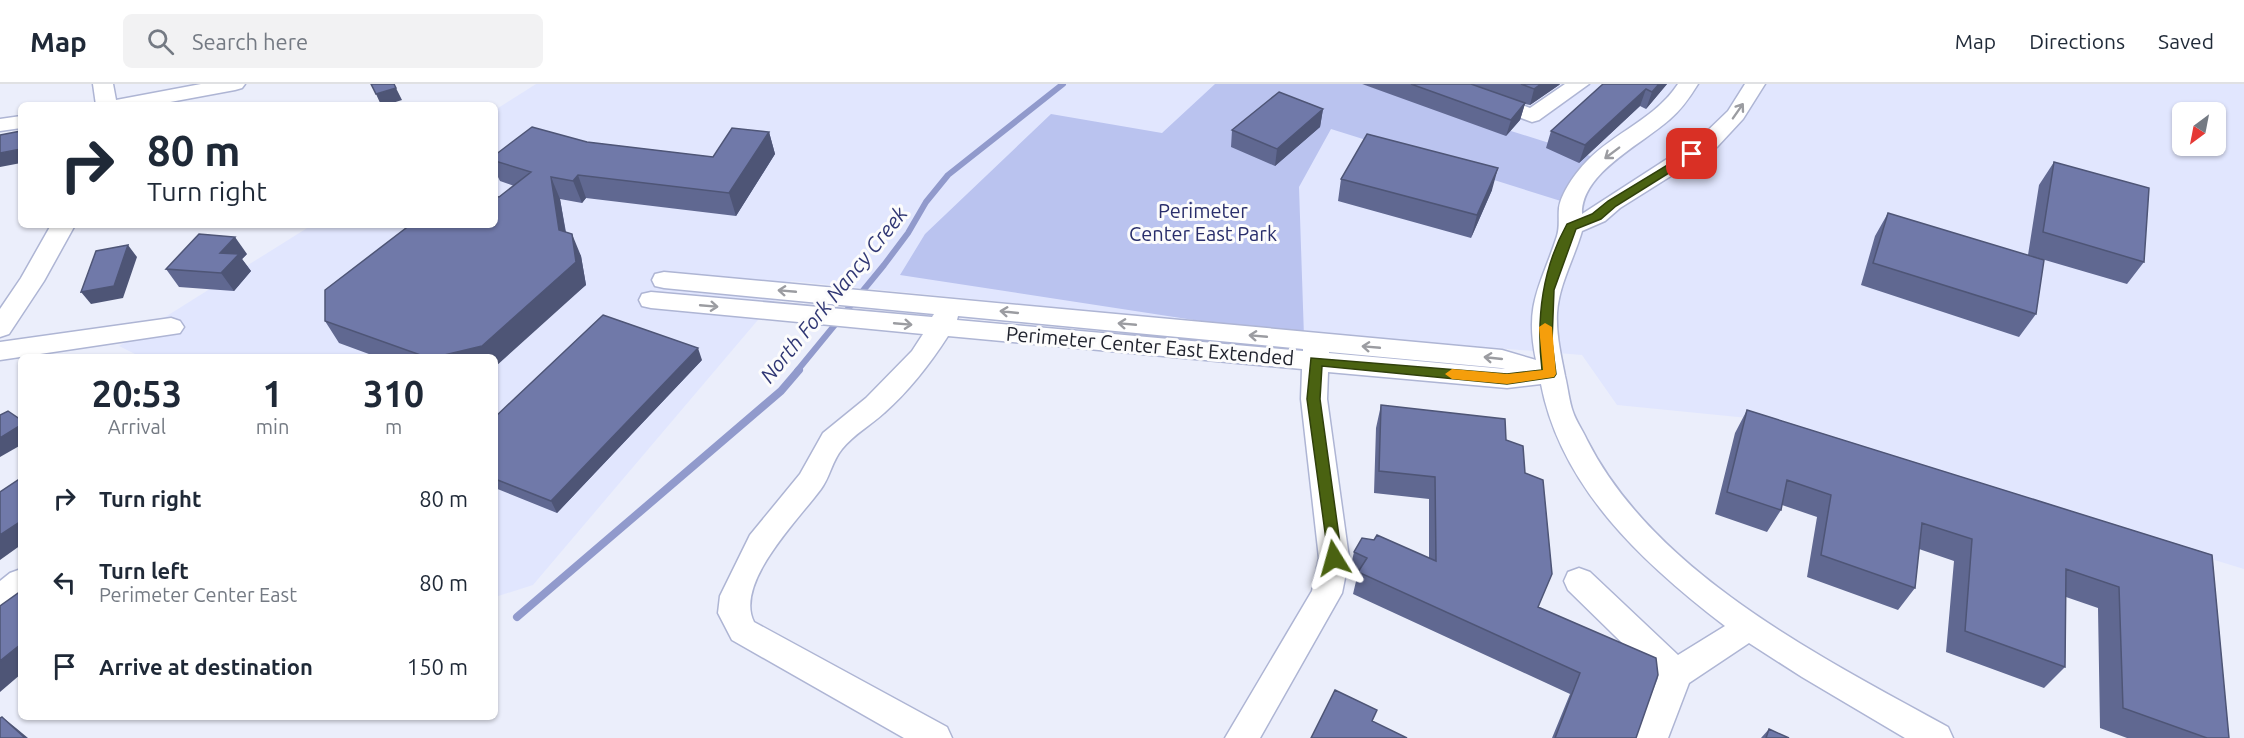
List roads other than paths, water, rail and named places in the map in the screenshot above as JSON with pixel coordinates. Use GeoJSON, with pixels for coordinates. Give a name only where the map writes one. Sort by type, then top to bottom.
{"type":"FeatureCollection","features":[{"type":"Feature","properties":{"kind":"street"},"geometry":{"type":"LineString","coordinates":[[103,84],[106,102]]}},
{"type":"Feature","properties":{"kind":"street"},"geometry":{"type":"LineString","coordinates":[[136,102],[235,84]]}},
{"type":"Feature","properties":{"kind":"street"},"geometry":{"type":"LineString","coordinates":[[1446,84],[1532,116],[1579,84]]}},
{"type":"Feature","properties":{"kind":"street"},"geometry":{"type":"LineString","coordinates":[[1688,84],[1680,98],[1659,119],[1594,166],[1570,206],[1571,226],[1548,290],[1545,342],[1550,374],[1563,424],[1591,475],[1611,502],[1664,559],[1750,626],[1820,671],[1936,738]]}},
{"type":"Feature","properties":{"kind":"street"},"geometry":{"type":"LineString","coordinates":[[1571,226],[1597,216],[1709,142],[1736,115],[1755,84]]}},
{"type":"Feature","properties":{"kind":"street"},"geometry":{"type":"LineString","coordinates":[[0,125],[18,122]]}},
{"type":"Feature","properties":{"kind":"street"},"geometry":{"type":"LineString","coordinates":[[0,328],[32,281],[61,228]]}},
{"type":"Feature","properties":{"kind":"street","name":"Perimeter Center East Extended"},"geometry":{"type":"LineString","coordinates":[[658,290],[1316,351],[1507,379],[1550,374]]}},
{"type":"Feature","properties":{"kind":"street"},"geometry":{"type":"LineString","coordinates":[[935,738],[743,631],[734,613],[735,596],[760,543],[812,480],[823,455],[833,440],[876,405],[926,351],[946,317]]}},
{"type":"Feature","properties":{"kind":"street"},"geometry":{"type":"LineString","coordinates":[[0,351],[171,327]]}},
{"type":"Feature","properties":{"kind":"street"},"geometry":{"type":"LineString","coordinates":[[1242,738],[1327,593],[1334,558],[1314,399],[1316,351]]}},
{"type":"Feature","properties":{"kind":"street"},"geometry":{"type":"LineString","coordinates":[[1579,581],[1676,674]]}},
{"type":"Feature","properties":{"kind":"street"},"geometry":{"type":"LineString","coordinates":[[0,599],[18,584]]}},
{"type":"Feature","properties":{"kind":"street"},"geometry":{"type":"LineString","coordinates":[[1651,738],[1676,674],[1750,626]]}},
{"type":"Feature","properties":{"kind":"waterway","name":"North Fork Nancy Creek"},"geometry":{"type":"LineString","coordinates":[[797,371],[884,265],[908,233],[926,202],[948,175],[1063,84]]}},
{"type":"Feature","properties":{"kind":"waterway","name":"North Fork Nancy Creek"},"geometry":{"type":"LineString","coordinates":[[517,617],[781,391],[799,370]]}},
{"type":"Feature","properties":{"kind":"park label","name":"Perimeter Center East Park"},"geometry":{"type":"Point","coordinates":[1203,222]}}]}
